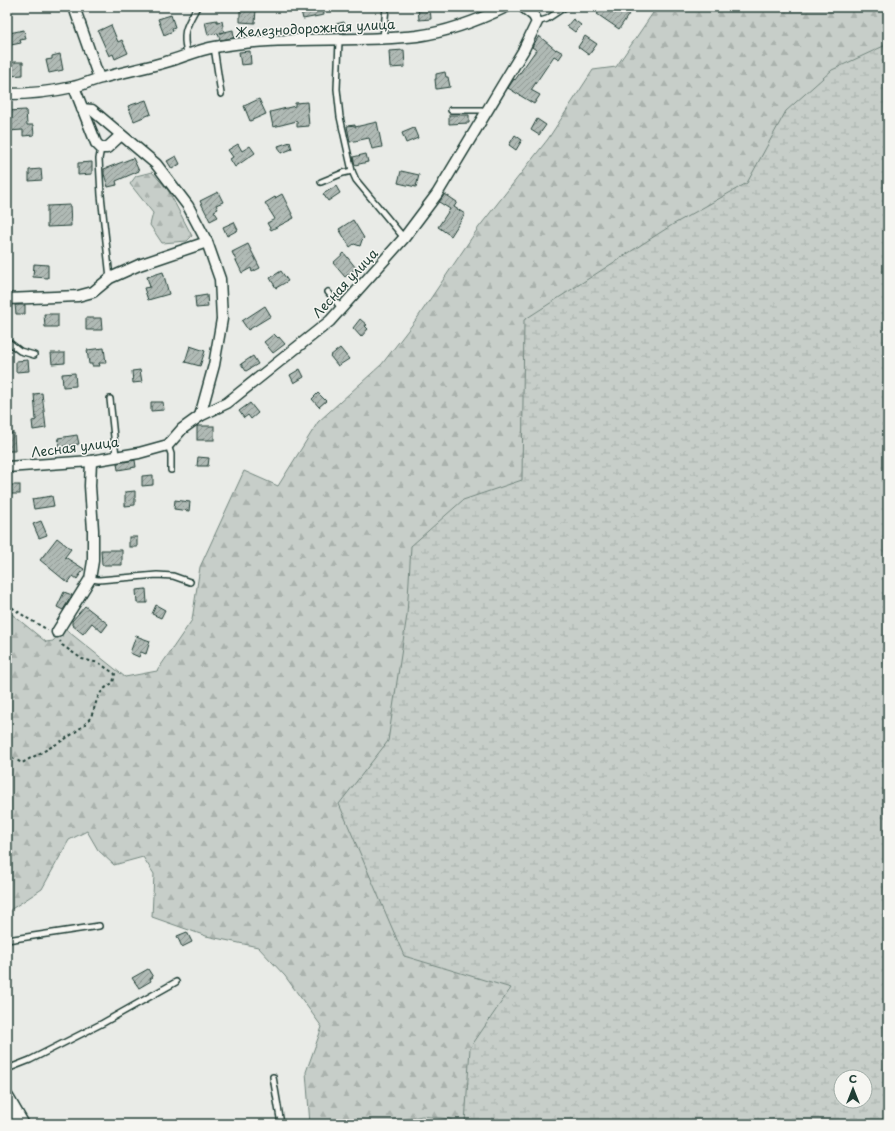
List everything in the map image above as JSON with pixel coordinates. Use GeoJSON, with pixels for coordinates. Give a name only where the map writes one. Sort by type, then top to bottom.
{"type":"FeatureCollection","features":[{"type":"Feature","properties":{"kind":"street"},"geometry":{"type":"LineString","coordinates":[[74,7],[99,78]]}},
{"type":"Feature","properties":{"kind":"street","name":"Железнодорожная улица"},"geometry":{"type":"LineString","coordinates":[[7,94],[33,94],[74,87],[99,78],[167,62],[187,54],[214,47],[250,42],[418,36],[445,30],[486,16],[506,7]]}},
{"type":"Feature","properties":{"kind":"street"},"geometry":{"type":"LineString","coordinates":[[523,7],[536,19]]}},
{"type":"Feature","properties":{"kind":"street","name":"Лесная улица"},"geometry":{"type":"LineString","coordinates":[[7,467],[91,461],[139,453],[168,445],[182,429],[200,416],[227,403],[330,321],[404,238],[437,194],[523,51],[536,19]]}},
{"type":"Feature","properties":{"kind":"street"},"geometry":{"type":"LineString","coordinates":[[74,87],[96,143],[101,148],[107,148],[121,135]]}},
{"type":"Feature","properties":{"kind":"street"},"geometry":{"type":"LineString","coordinates":[[82,109],[92,110],[156,164],[188,206],[207,242],[220,279],[222,319],[214,365],[200,416]]}},
{"type":"Feature","properties":{"kind":"street"},"geometry":{"type":"LineString","coordinates":[[7,299],[78,296],[92,292],[110,278],[139,265],[207,242]]}},
{"type":"Feature","properties":{"kind":"street"},"geometry":{"type":"LineString","coordinates":[[57,632],[90,579],[93,530],[90,486],[91,461]]}},
{"type":"Feature","properties":{"kind":"street"},"geometry":{"type":"LineString","coordinates":[[7,1098],[22,1124]]}},
{"type":"Feature","properties":{"kind":"lane"},"geometry":{"type":"LineString","coordinates":[[187,54],[184,39],[186,27],[197,7]]}},
{"type":"Feature","properties":{"kind":"lane"},"geometry":{"type":"LineString","coordinates":[[536,19],[547,18],[565,7]]}},
{"type":"Feature","properties":{"kind":"lane"},"geometry":{"type":"LineString","coordinates":[[383,38],[386,8]]}},
{"type":"Feature","properties":{"kind":"lane"},"geometry":{"type":"LineString","coordinates":[[339,40],[337,89],[340,117],[352,170],[356,180],[404,238]]}},
{"type":"Feature","properties":{"kind":"lane"},"geometry":{"type":"LineString","coordinates":[[214,47],[221,94]]}},
{"type":"Feature","properties":{"kind":"lane"},"geometry":{"type":"LineString","coordinates":[[451,110],[487,111]]}},
{"type":"Feature","properties":{"kind":"lane"},"geometry":{"type":"LineString","coordinates":[[101,148],[99,159],[100,195],[110,278]]}},
{"type":"Feature","properties":{"kind":"lane"},"geometry":{"type":"LineString","coordinates":[[321,182],[343,172],[352,170]]}},
{"type":"Feature","properties":{"kind":"lane"},"geometry":{"type":"LineString","coordinates":[[328,292],[341,308]]}},
{"type":"Feature","properties":{"kind":"lane"},"geometry":{"type":"LineString","coordinates":[[7,341],[20,351],[34,355]]}},
{"type":"Feature","properties":{"kind":"lane"},"geometry":{"type":"LineString","coordinates":[[110,399],[116,456]]}},
{"type":"Feature","properties":{"kind":"lane"},"geometry":{"type":"LineString","coordinates":[[168,445],[171,454],[171,470]]}},
{"type":"Feature","properties":{"kind":"lane"},"geometry":{"type":"LineString","coordinates":[[90,579],[99,580],[157,575],[173,576],[190,582]]}},
{"type":"Feature","properties":{"kind":"lane"},"geometry":{"type":"LineString","coordinates":[[7,940],[99,926]]}},
{"type":"Feature","properties":{"kind":"lane"},"geometry":{"type":"LineString","coordinates":[[7,1069],[30,1060],[103,1023],[176,982]]}},
{"type":"Feature","properties":{"kind":"lane"},"geometry":{"type":"LineString","coordinates":[[273,1077],[281,1124]]}},
{"type":"Feature","properties":{"kind":"path"},"geometry":{"type":"LineString","coordinates":[[7,604],[45,630],[57,632],[62,645],[82,659],[99,663],[115,674],[113,683],[107,686],[98,695],[87,722],[69,736],[22,763],[7,755]]}},
{"type":"Feature","properties":{"kind":"path"},"geometry":{"type":"LineString","coordinates":[[7,726],[7,733]]}},
{"type":"Feature","properties":{"kind":"green space"},"geometry":{"type":"Polygon","coordinates":[[[657,7],[888,7],[888,67],[555,1124],[457,1124],[450,1119],[422,1116],[381,1124],[310,1124],[306,1072],[322,1027],[285,976],[258,947],[206,936],[152,917],[154,874],[143,857],[114,865],[98,850],[87,831],[69,840],[42,889],[7,912],[7,610],[46,642],[53,641],[64,628],[125,677],[157,671],[192,620],[200,567],[244,471],[278,486],[318,422],[382,364],[418,317],[479,227],[548,139],[593,70],[616,67],[657,7]]]}},
{"type":"Feature","properties":{"kind":"green space"},"geometry":{"type":"Polygon","coordinates":[[[888,44],[888,1124],[466,1124],[470,1048],[511,988],[404,956],[339,804],[388,741],[407,615],[411,546],[463,500],[522,480],[524,320],[672,225],[747,183],[786,111],[832,70],[888,44]]]}},
{"type":"Feature","properties":{"kind":"green space"},"geometry":{"type":"Polygon","coordinates":[[[152,172],[168,190],[192,236],[187,241],[162,243],[150,225],[153,213],[130,184],[136,176],[152,172]]]}},
{"type":"Feature","properties":{"kind":"building"},"geometry":{"type":"Polygon","coordinates":[[[300,7],[323,7],[324,15],[303,19],[300,7]]]}},
{"type":"Feature","properties":{"kind":"building"},"geometry":{"type":"Polygon","coordinates":[[[418,7],[430,7],[431,19],[419,20],[418,7]]]}},
{"type":"Feature","properties":{"kind":"building"},"geometry":{"type":"Polygon","coordinates":[[[603,7],[616,7],[629,14],[619,29],[597,14],[603,7]]]}},
{"type":"Feature","properties":{"kind":"building"},"geometry":{"type":"Polygon","coordinates":[[[240,8],[256,9],[255,23],[240,22],[240,8]]]}},
{"type":"Feature","properties":{"kind":"building"},"geometry":{"type":"Polygon","coordinates":[[[171,15],[175,27],[172,28],[173,31],[164,35],[158,19],[171,15]]]}},
{"type":"Feature","properties":{"kind":"building"},"geometry":{"type":"Polygon","coordinates":[[[573,19],[581,25],[575,32],[567,26],[573,19]]]}},
{"type":"Feature","properties":{"kind":"building"},"geometry":{"type":"Polygon","coordinates":[[[217,20],[217,22],[222,21],[224,32],[220,33],[233,30],[234,38],[220,40],[218,33],[208,35],[205,22],[217,20]]]}},
{"type":"Feature","properties":{"kind":"building"},"geometry":{"type":"Polygon","coordinates":[[[344,22],[346,33],[338,33],[336,24],[344,22]]]}},
{"type":"Feature","properties":{"kind":"building"},"geometry":{"type":"Polygon","coordinates":[[[111,25],[118,42],[122,40],[128,53],[115,59],[113,54],[109,56],[98,31],[111,25]]]}},
{"type":"Feature","properties":{"kind":"building"},"geometry":{"type":"Polygon","coordinates":[[[24,30],[26,39],[20,40],[21,43],[11,45],[9,33],[24,30]]]}},
{"type":"Feature","properties":{"kind":"building"},"geometry":{"type":"Polygon","coordinates":[[[539,36],[556,50],[563,53],[559,59],[554,56],[531,90],[540,95],[534,104],[508,88],[536,50],[532,47],[539,36]]]}},
{"type":"Feature","properties":{"kind":"building"},"geometry":{"type":"Polygon","coordinates":[[[585,36],[597,44],[589,55],[578,47],[585,36]]]}},
{"type":"Feature","properties":{"kind":"building"},"geometry":{"type":"Polygon","coordinates":[[[404,50],[405,67],[390,68],[389,51],[404,50]]]}},
{"type":"Feature","properties":{"kind":"building"},"geometry":{"type":"Polygon","coordinates":[[[250,51],[251,64],[241,65],[239,52],[250,51]]]}},
{"type":"Feature","properties":{"kind":"building"},"geometry":{"type":"Polygon","coordinates":[[[60,54],[63,70],[49,73],[46,60],[52,59],[52,56],[60,54]]]}},
{"type":"Feature","properties":{"kind":"building"},"geometry":{"type":"Polygon","coordinates":[[[9,62],[23,62],[23,75],[9,76],[9,62]]]}},
{"type":"Feature","properties":{"kind":"building"},"geometry":{"type":"Polygon","coordinates":[[[445,72],[446,77],[448,77],[450,87],[436,89],[436,74],[445,72]]]}},
{"type":"Feature","properties":{"kind":"building"},"geometry":{"type":"Polygon","coordinates":[[[259,99],[266,114],[250,121],[244,106],[259,99]]]}},
{"type":"Feature","properties":{"kind":"building"},"geometry":{"type":"Polygon","coordinates":[[[146,100],[151,114],[134,121],[128,106],[146,100]]]}},
{"type":"Feature","properties":{"kind":"building"},"geometry":{"type":"Polygon","coordinates":[[[307,102],[309,126],[297,127],[297,121],[273,127],[270,112],[295,106],[295,103],[307,102]]]}},
{"type":"Feature","properties":{"kind":"building"},"geometry":{"type":"Polygon","coordinates":[[[26,110],[27,125],[33,125],[34,135],[23,136],[23,130],[8,131],[7,111],[26,110]]]}},
{"type":"Feature","properties":{"kind":"building"},"geometry":{"type":"Polygon","coordinates":[[[449,115],[469,115],[469,123],[449,124],[449,115]]]}},
{"type":"Feature","properties":{"kind":"building"},"geometry":{"type":"Polygon","coordinates":[[[537,119],[546,125],[539,135],[531,130],[537,119]]]}},
{"type":"Feature","properties":{"kind":"building"},"geometry":{"type":"Polygon","coordinates":[[[377,122],[382,147],[372,149],[369,138],[350,142],[347,126],[355,125],[355,127],[377,122]]]}},
{"type":"Feature","properties":{"kind":"building"},"geometry":{"type":"Polygon","coordinates":[[[414,128],[418,138],[406,143],[402,133],[414,128]]]}},
{"type":"Feature","properties":{"kind":"building"},"geometry":{"type":"Polygon","coordinates":[[[515,135],[522,140],[516,150],[509,145],[515,135]]]}},
{"type":"Feature","properties":{"kind":"building"},"geometry":{"type":"Polygon","coordinates":[[[290,142],[292,149],[281,153],[278,146],[290,142]]]}},
{"type":"Feature","properties":{"kind":"building"},"geometry":{"type":"Polygon","coordinates":[[[238,144],[242,151],[250,146],[255,153],[235,167],[230,159],[233,157],[228,150],[238,144]]]}},
{"type":"Feature","properties":{"kind":"building"},"geometry":{"type":"Polygon","coordinates":[[[366,154],[368,162],[355,165],[353,157],[366,154]]]}},
{"type":"Feature","properties":{"kind":"building"},"geometry":{"type":"Polygon","coordinates":[[[176,156],[180,164],[172,169],[167,161],[176,156]]]}},
{"type":"Feature","properties":{"kind":"building"},"geometry":{"type":"Polygon","coordinates":[[[133,158],[139,171],[116,181],[117,185],[108,187],[104,169],[133,158]]]}},
{"type":"Feature","properties":{"kind":"building"},"geometry":{"type":"Polygon","coordinates":[[[92,162],[92,174],[78,175],[78,163],[92,162]]]}},
{"type":"Feature","properties":{"kind":"building"},"geometry":{"type":"Polygon","coordinates":[[[41,169],[42,180],[29,181],[29,170],[41,169]]]}},
{"type":"Feature","properties":{"kind":"building"},"geometry":{"type":"Polygon","coordinates":[[[401,171],[419,175],[416,187],[398,183],[401,171]]]}},
{"type":"Feature","properties":{"kind":"building"},"geometry":{"type":"Polygon","coordinates":[[[336,186],[340,193],[328,201],[323,194],[336,186]]]}},
{"type":"Feature","properties":{"kind":"building"},"geometry":{"type":"Polygon","coordinates":[[[218,192],[223,202],[216,205],[218,209],[214,211],[218,217],[210,221],[200,201],[218,192]]]}},
{"type":"Feature","properties":{"kind":"building"},"geometry":{"type":"Polygon","coordinates":[[[282,194],[294,218],[271,230],[267,223],[275,219],[265,203],[282,194]]]}},
{"type":"Feature","properties":{"kind":"building"},"geometry":{"type":"Polygon","coordinates":[[[445,194],[457,202],[454,207],[465,214],[451,236],[438,227],[450,209],[439,202],[445,194]]]}},
{"type":"Feature","properties":{"kind":"building"},"geometry":{"type":"Polygon","coordinates":[[[70,205],[71,226],[47,227],[47,206],[70,205]]]}},
{"type":"Feature","properties":{"kind":"building"},"geometry":{"type":"Polygon","coordinates":[[[353,220],[364,238],[360,246],[354,244],[350,247],[339,229],[353,220]]]}},
{"type":"Feature","properties":{"kind":"building"},"geometry":{"type":"Polygon","coordinates":[[[234,222],[238,230],[227,236],[223,227],[234,222]]]}},
{"type":"Feature","properties":{"kind":"building"},"geometry":{"type":"Polygon","coordinates":[[[248,244],[260,268],[252,272],[251,268],[242,273],[232,252],[248,244]]]}},
{"type":"Feature","properties":{"kind":"building"},"geometry":{"type":"Polygon","coordinates":[[[344,253],[356,268],[345,277],[333,263],[344,253]]]}},
{"type":"Feature","properties":{"kind":"building"},"geometry":{"type":"Polygon","coordinates":[[[34,264],[48,265],[48,278],[33,277],[34,264]]]}},
{"type":"Feature","properties":{"kind":"building"},"geometry":{"type":"Polygon","coordinates":[[[281,271],[288,281],[276,288],[270,278],[281,271]]]}},
{"type":"Feature","properties":{"kind":"building"},"geometry":{"type":"Polygon","coordinates":[[[163,272],[169,294],[148,300],[144,288],[150,287],[147,277],[163,272]]]}},
{"type":"Feature","properties":{"kind":"building"},"geometry":{"type":"Polygon","coordinates":[[[207,295],[208,307],[196,308],[195,297],[207,295]]]}},
{"type":"Feature","properties":{"kind":"building"},"geometry":{"type":"Polygon","coordinates":[[[15,305],[25,305],[25,314],[16,314],[15,305]]]}},
{"type":"Feature","properties":{"kind":"building"},"geometry":{"type":"Polygon","coordinates":[[[265,306],[271,316],[248,330],[242,321],[265,306]]]}},
{"type":"Feature","properties":{"kind":"building"},"geometry":{"type":"Polygon","coordinates":[[[44,314],[58,314],[58,327],[45,327],[44,314]]]}},
{"type":"Feature","properties":{"kind":"building"},"geometry":{"type":"Polygon","coordinates":[[[86,318],[101,318],[102,330],[86,330],[86,318]]]}},
{"type":"Feature","properties":{"kind":"building"},"geometry":{"type":"Polygon","coordinates":[[[360,319],[367,325],[365,326],[368,329],[361,337],[353,328],[360,319]]]}},
{"type":"Feature","properties":{"kind":"building"},"geometry":{"type":"Polygon","coordinates":[[[274,334],[285,344],[273,353],[264,342],[274,334]]]}},
{"type":"Feature","properties":{"kind":"building"},"geometry":{"type":"Polygon","coordinates":[[[190,346],[205,351],[200,366],[185,362],[190,346]]]}},
{"type":"Feature","properties":{"kind":"building"},"geometry":{"type":"Polygon","coordinates":[[[104,348],[106,363],[99,363],[100,366],[92,366],[92,364],[89,364],[87,350],[104,348]]]}},
{"type":"Feature","properties":{"kind":"building"},"geometry":{"type":"Polygon","coordinates":[[[340,348],[349,359],[338,366],[330,356],[340,348]]]}},
{"type":"Feature","properties":{"kind":"building"},"geometry":{"type":"Polygon","coordinates":[[[51,353],[65,353],[65,363],[52,364],[51,353]]]}},
{"type":"Feature","properties":{"kind":"building"},"geometry":{"type":"Polygon","coordinates":[[[253,356],[258,364],[246,371],[241,364],[253,356]]]}},
{"type":"Feature","properties":{"kind":"building"},"geometry":{"type":"Polygon","coordinates":[[[28,360],[29,371],[16,372],[16,361],[28,360]]]}},
{"type":"Feature","properties":{"kind":"building"},"geometry":{"type":"Polygon","coordinates":[[[300,369],[304,377],[294,383],[290,375],[300,369]]]}},
{"type":"Feature","properties":{"kind":"building"},"geometry":{"type":"Polygon","coordinates":[[[140,370],[142,382],[133,383],[132,371],[140,370]]]}},
{"type":"Feature","properties":{"kind":"building"},"geometry":{"type":"Polygon","coordinates":[[[75,373],[76,386],[63,387],[62,374],[75,373]]]}},
{"type":"Feature","properties":{"kind":"building"},"geometry":{"type":"Polygon","coordinates":[[[42,393],[46,428],[33,430],[32,421],[36,420],[34,394],[42,393]]]}},
{"type":"Feature","properties":{"kind":"building"},"geometry":{"type":"Polygon","coordinates":[[[318,393],[326,401],[319,407],[312,399],[318,393]]]}},
{"type":"Feature","properties":{"kind":"building"},"geometry":{"type":"Polygon","coordinates":[[[151,402],[163,402],[164,410],[151,411],[151,402]]]}},
{"type":"Feature","properties":{"kind":"building"},"geometry":{"type":"Polygon","coordinates":[[[250,403],[258,413],[251,419],[248,415],[244,418],[239,411],[250,403]]]}},
{"type":"Feature","properties":{"kind":"building"},"geometry":{"type":"Polygon","coordinates":[[[197,426],[214,426],[214,440],[197,440],[197,426]]]}},
{"type":"Feature","properties":{"kind":"building"},"geometry":{"type":"Polygon","coordinates":[[[7,433],[14,433],[15,451],[7,451],[7,433]]]}},
{"type":"Feature","properties":{"kind":"building"},"geometry":{"type":"Polygon","coordinates":[[[77,435],[79,444],[59,447],[58,438],[77,435]]]}},
{"type":"Feature","properties":{"kind":"building"},"geometry":{"type":"Polygon","coordinates":[[[198,457],[209,458],[208,466],[197,466],[198,457]]]}},
{"type":"Feature","properties":{"kind":"building"},"geometry":{"type":"Polygon","coordinates":[[[135,460],[136,467],[118,470],[117,463],[135,460]]]}},
{"type":"Feature","properties":{"kind":"building"},"geometry":{"type":"Polygon","coordinates":[[[153,475],[153,485],[142,486],[142,476],[153,475]]]}},
{"type":"Feature","properties":{"kind":"building"},"geometry":{"type":"Polygon","coordinates":[[[9,485],[20,485],[20,494],[9,494],[9,485]]]}},
{"type":"Feature","properties":{"kind":"building"},"geometry":{"type":"Polygon","coordinates":[[[135,491],[135,505],[125,506],[125,492],[135,491]]]}},
{"type":"Feature","properties":{"kind":"building"},"geometry":{"type":"Polygon","coordinates":[[[52,496],[54,506],[34,509],[32,499],[52,496]]]}},
{"type":"Feature","properties":{"kind":"building"},"geometry":{"type":"Polygon","coordinates":[[[175,500],[190,502],[189,511],[174,509],[175,500]]]}},
{"type":"Feature","properties":{"kind":"building"},"geometry":{"type":"Polygon","coordinates":[[[41,521],[47,535],[39,538],[33,524],[41,521]]]}},
{"type":"Feature","properties":{"kind":"building"},"geometry":{"type":"Polygon","coordinates":[[[129,537],[137,537],[137,547],[129,547],[129,537]]]}},
{"type":"Feature","properties":{"kind":"building"},"geometry":{"type":"Polygon","coordinates":[[[57,538],[71,549],[65,557],[84,569],[77,579],[73,576],[68,583],[40,560],[57,538]]]}},
{"type":"Feature","properties":{"kind":"building"},"geometry":{"type":"Polygon","coordinates":[[[101,550],[122,550],[122,565],[102,565],[101,550]]]}},
{"type":"Feature","properties":{"kind":"building"},"geometry":{"type":"Polygon","coordinates":[[[146,589],[147,603],[137,603],[136,590],[146,589]]]}},
{"type":"Feature","properties":{"kind":"building"},"geometry":{"type":"Polygon","coordinates":[[[64,592],[72,595],[63,610],[57,607],[64,592]]]}},
{"type":"Feature","properties":{"kind":"building"},"geometry":{"type":"Polygon","coordinates":[[[156,605],[165,610],[161,618],[152,614],[156,605]]]}},
{"type":"Feature","properties":{"kind":"building"},"geometry":{"type":"Polygon","coordinates":[[[85,606],[108,624],[102,632],[92,623],[83,634],[72,625],[72,621],[85,606]]]}},
{"type":"Feature","properties":{"kind":"building"},"geometry":{"type":"Polygon","coordinates":[[[136,636],[150,641],[146,654],[141,652],[139,657],[130,653],[136,636]]]}},
{"type":"Feature","properties":{"kind":"building"},"geometry":{"type":"Polygon","coordinates":[[[187,932],[192,942],[182,947],[177,936],[187,932]]]}},
{"type":"Feature","properties":{"kind":"building"},"geometry":{"type":"Polygon","coordinates":[[[148,969],[153,977],[150,979],[151,981],[139,988],[132,978],[148,969]]]}}]}
